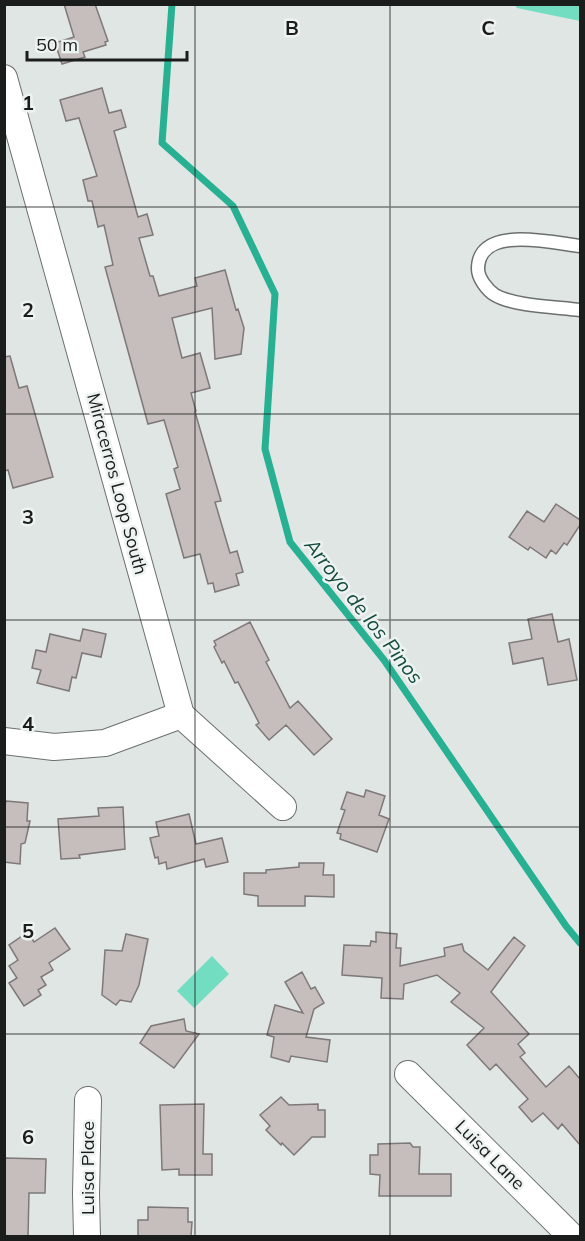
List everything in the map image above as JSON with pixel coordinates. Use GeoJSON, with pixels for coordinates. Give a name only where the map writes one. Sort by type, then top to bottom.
{"type":"FeatureCollection","features":[{"type":"Feature","properties":{"kind":"street","name":"Miracerros Loop South"},"geometry":{"type":"LineString","coordinates":[[4,78],[181,715]]}},
{"type":"Feature","properties":{"kind":"street"},"geometry":{"type":"LineString","coordinates":[[4,741],[54,747],[105,743],[181,715],[283,807]]}},
{"type":"Feature","properties":{"kind":"street","name":"Luisa Lane"},"geometry":{"type":"LineString","coordinates":[[408,1074],[571,1236]]}},
{"type":"Feature","properties":{"kind":"street","name":"Luisa Place"},"geometry":{"type":"LineString","coordinates":[[87,1236],[88,1100]]}},
{"type":"Feature","properties":{"kind":"lane"},"geometry":{"type":"LineString","coordinates":[[580,246],[514,238],[496,242],[484,249],[477,265],[478,275],[493,294],[509,301],[580,310]]}},
{"type":"Feature","properties":{"kind":"green space"},"geometry":{"type":"Polygon","coordinates":[[[515,5],[580,5],[580,21],[517,8],[515,5]]]}},
{"type":"Feature","properties":{"kind":"green space"},"geometry":{"type":"Polygon","coordinates":[[[212,956],[229,974],[194,1008],[177,991],[212,956]]]}},
{"type":"Feature","properties":{"kind":"building"},"geometry":{"type":"Polygon","coordinates":[[[64,4],[95,4],[108,41],[105,42],[106,45],[83,52],[85,57],[62,64],[55,43],[74,37],[64,4]]]}},
{"type":"Feature","properties":{"kind":"building"},"geometry":{"type":"Polygon","coordinates":[[[102,88],[109,113],[121,110],[126,127],[114,131],[138,217],[147,214],[153,235],[139,238],[150,276],[153,276],[159,296],[197,286],[195,278],[225,270],[236,310],[238,309],[244,328],[241,354],[215,359],[212,308],[172,318],[182,358],[200,353],[210,388],[191,393],[221,501],[215,502],[230,553],[237,551],[243,572],[236,574],[239,585],[215,592],[213,583],[208,584],[200,554],[184,558],[166,494],[180,489],[174,469],[178,467],[164,420],[148,424],[105,267],[113,265],[104,225],[98,227],[92,201],[88,201],[83,180],[97,176],[79,118],[66,121],[60,100],[102,88]]]}},
{"type":"Feature","properties":{"kind":"building"},"geometry":{"type":"Polygon","coordinates":[[[10,356],[19,388],[27,386],[53,477],[13,488],[8,470],[4,471],[4,357],[10,356]]]}},
{"type":"Feature","properties":{"kind":"building"},"geometry":{"type":"Polygon","coordinates":[[[556,504],[580,520],[580,525],[567,545],[564,543],[556,554],[551,550],[546,558],[530,547],[528,550],[509,537],[527,511],[544,522],[556,504]]]}},
{"type":"Feature","properties":{"kind":"building"},"geometry":{"type":"Polygon","coordinates":[[[552,614],[558,642],[569,639],[577,680],[548,685],[543,658],[513,664],[509,643],[532,639],[528,619],[552,614]]]}},
{"type":"Feature","properties":{"kind":"building"},"geometry":{"type":"Polygon","coordinates":[[[250,622],[269,660],[266,662],[290,708],[298,701],[332,739],[314,755],[286,725],[269,740],[256,725],[259,723],[238,682],[235,683],[214,647],[216,645],[214,641],[250,622]]]}},
{"type":"Feature","properties":{"kind":"building"},"geometry":{"type":"Polygon","coordinates":[[[83,629],[106,634],[101,657],[82,653],[76,678],[72,677],[69,691],[37,683],[41,670],[32,668],[36,650],[46,652],[50,634],[80,641],[83,629]]]}},
{"type":"Feature","properties":{"kind":"building"},"geometry":{"type":"Polygon","coordinates":[[[366,790],[385,796],[379,815],[389,819],[377,852],[340,839],[341,834],[337,833],[345,810],[341,809],[347,792],[364,797],[366,790]]]}},
{"type":"Feature","properties":{"kind":"building"},"geometry":{"type":"Polygon","coordinates":[[[6,801],[28,803],[27,821],[30,821],[25,843],[21,844],[20,864],[4,862],[6,801]]]}},
{"type":"Feature","properties":{"kind":"building"},"geometry":{"type":"Polygon","coordinates":[[[123,807],[125,849],[79,855],[80,858],[61,859],[58,819],[99,816],[98,808],[123,807]]]}},
{"type":"Feature","properties":{"kind":"building"},"geometry":{"type":"Polygon","coordinates":[[[189,814],[196,844],[222,838],[228,862],[206,867],[204,859],[167,869],[166,862],[159,864],[158,857],[155,858],[150,838],[159,836],[156,822],[189,814]]]}},
{"type":"Feature","properties":{"kind":"building"},"geometry":{"type":"Polygon","coordinates":[[[299,863],[324,863],[323,875],[334,875],[334,897],[305,896],[305,906],[258,906],[258,896],[244,894],[244,873],[266,873],[266,870],[299,867],[299,863]]]}},
{"type":"Feature","properties":{"kind":"building"},"geometry":{"type":"Polygon","coordinates":[[[55,928],[70,949],[49,963],[53,970],[41,977],[46,985],[38,990],[41,995],[24,1006],[9,983],[17,978],[9,966],[18,960],[9,945],[28,932],[34,942],[55,928]]]}},
{"type":"Feature","properties":{"kind":"building"},"geometry":{"type":"Polygon","coordinates":[[[376,932],[397,934],[396,948],[401,948],[400,966],[445,956],[444,948],[462,944],[464,951],[488,970],[514,937],[525,946],[491,992],[529,1034],[518,1044],[525,1053],[520,1057],[546,1087],[569,1066],[580,1079],[580,1145],[562,1124],[558,1129],[543,1113],[532,1122],[519,1107],[528,1099],[496,1064],[490,1070],[467,1045],[484,1028],[451,1002],[460,993],[437,975],[404,984],[403,999],[381,998],[382,978],[342,975],[344,945],[370,946],[371,941],[376,942],[376,932]]]}},
{"type":"Feature","properties":{"kind":"building"},"geometry":{"type":"Polygon","coordinates":[[[126,934],[148,939],[139,985],[131,1002],[120,1000],[116,1005],[102,995],[105,950],[122,951],[126,934]]]}},
{"type":"Feature","properties":{"kind":"building"},"geometry":{"type":"Polygon","coordinates":[[[302,972],[311,989],[315,987],[324,1003],[314,1009],[306,1037],[330,1040],[327,1062],[291,1056],[289,1062],[271,1057],[274,1037],[267,1035],[275,1005],[303,1013],[285,982],[302,972]]]}},
{"type":"Feature","properties":{"kind":"building"},"geometry":{"type":"Polygon","coordinates":[[[184,1019],[186,1031],[199,1034],[174,1068],[140,1043],[151,1026],[184,1019]]]}},
{"type":"Feature","properties":{"kind":"building"},"geometry":{"type":"Polygon","coordinates":[[[281,1097],[289,1105],[318,1104],[318,1110],[325,1110],[325,1137],[312,1137],[294,1155],[282,1143],[281,1145],[266,1130],[270,1126],[260,1115],[281,1097]]]}},
{"type":"Feature","properties":{"kind":"building"},"geometry":{"type":"Polygon","coordinates":[[[204,1104],[203,1154],[212,1154],[212,1175],[179,1175],[179,1169],[162,1170],[160,1105],[204,1104]]]}},
{"type":"Feature","properties":{"kind":"building"},"geometry":{"type":"Polygon","coordinates":[[[410,1143],[413,1147],[420,1147],[419,1174],[451,1174],[451,1196],[379,1196],[380,1175],[370,1174],[370,1155],[378,1155],[378,1144],[410,1143]]]}},
{"type":"Feature","properties":{"kind":"building"},"geometry":{"type":"Polygon","coordinates":[[[4,1158],[46,1159],[45,1193],[29,1193],[28,1236],[4,1236],[4,1158]]]}},
{"type":"Feature","properties":{"kind":"building"},"geometry":{"type":"Polygon","coordinates":[[[148,1207],[188,1208],[188,1222],[192,1222],[191,1236],[138,1236],[138,1220],[148,1220],[148,1207]]]}},
{"type":"Feature","properties":{"kind":"waterway","name":"Arroyo de los Pinos"},"geometry":{"type":"LineString","coordinates":[[172,4],[162,143],[233,206],[275,294],[265,449],[290,542],[384,660],[566,926],[580,943]]}}]}
